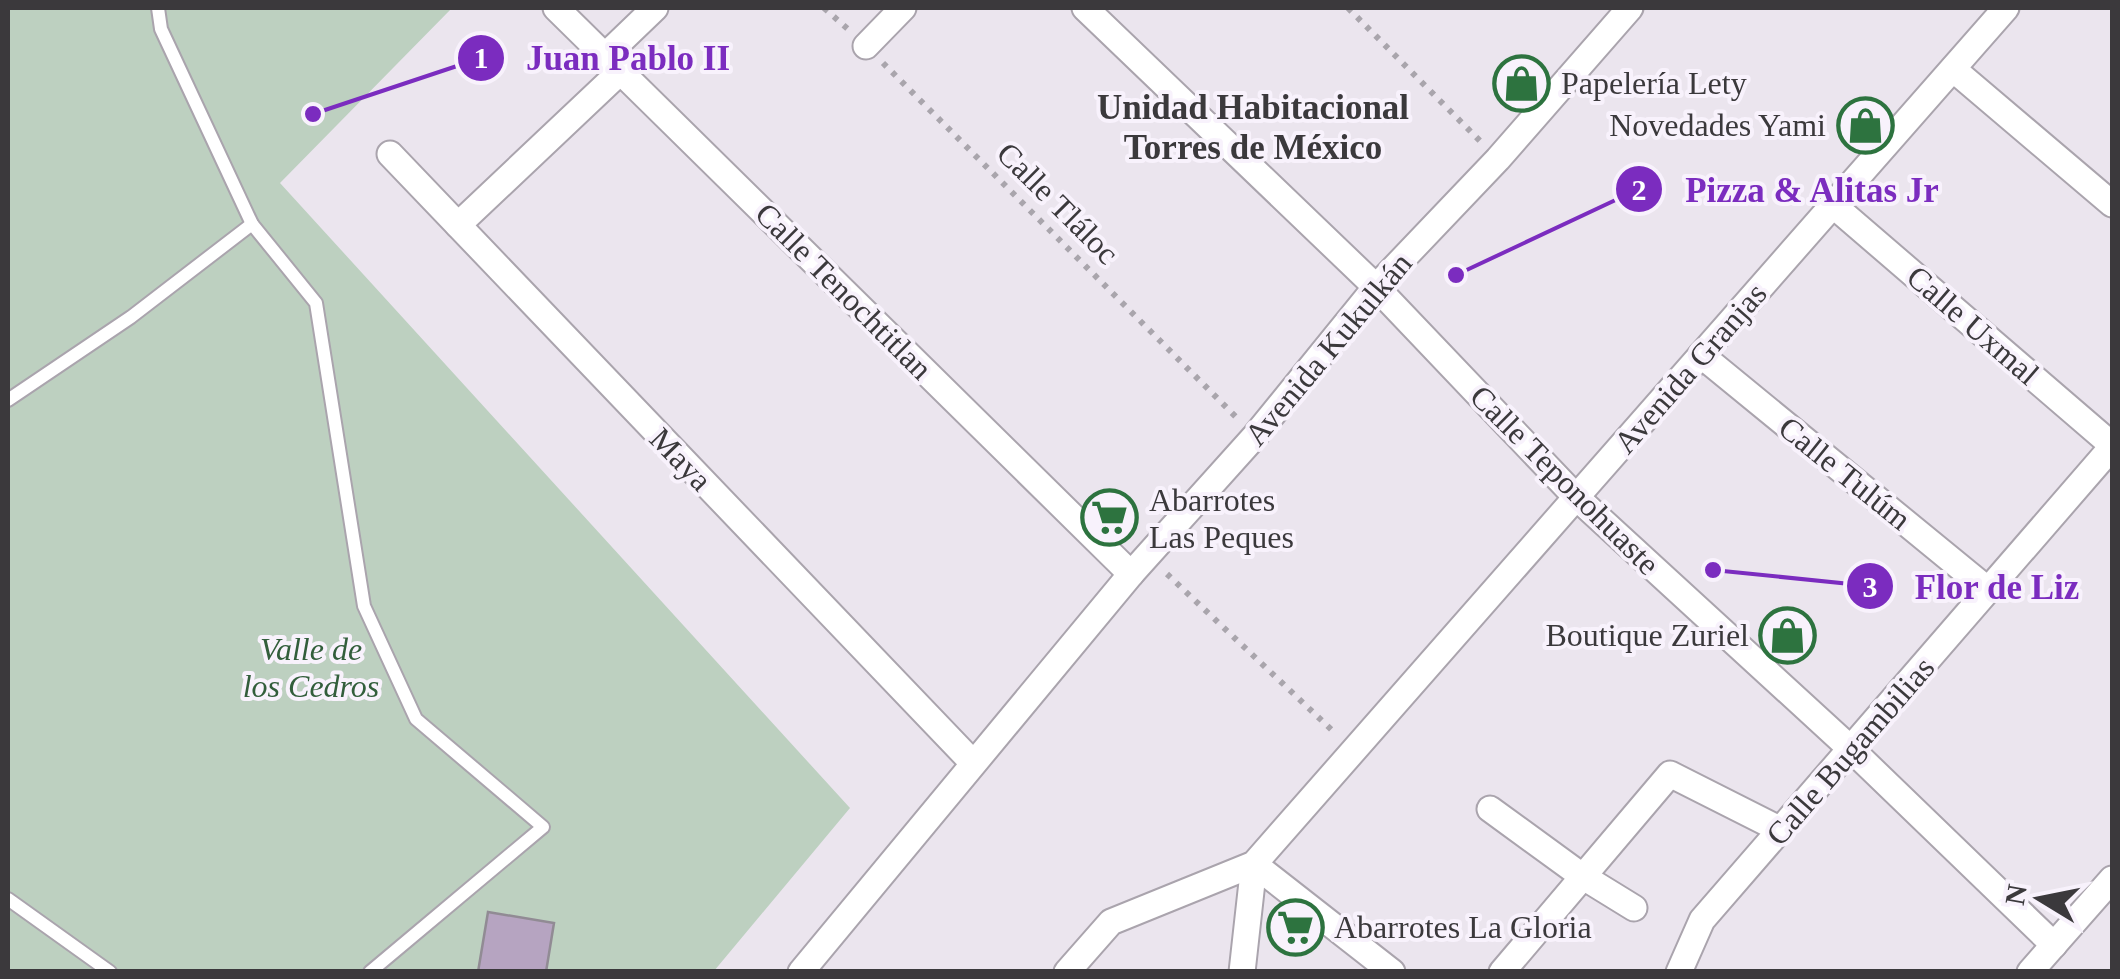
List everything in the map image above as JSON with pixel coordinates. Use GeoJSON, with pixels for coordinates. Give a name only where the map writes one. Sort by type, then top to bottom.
{"type":"FeatureCollection","features":[{"type":"Feature","properties":{"kind":"street","name":"Calle Tenochtitlan"},"geometry":{"type":"LineString","coordinates":[[556,8],[1140,565]]}},
{"type":"Feature","properties":{"kind":"street"},"geometry":{"type":"LineString","coordinates":[[458,225],[613,64],[655,8]]}},
{"type":"Feature","properties":{"kind":"street"},"geometry":{"type":"LineString","coordinates":[[866,46],[903,8]]}},
{"type":"Feature","properties":{"kind":"street","name":"Calle Teponohuaste"},"geometry":{"type":"LineString","coordinates":[[1085,8],[1376,287],[1576,497],[1852,750],[2054,945]]}},
{"type":"Feature","properties":{"kind":"street","name":"Avenida Kukulkán"},"geometry":{"type":"LineString","coordinates":[[801,972],[1140,565],[1256,436],[1376,287],[1498,159],[1630,8]]}},
{"type":"Feature","properties":{"kind":"street","name":"Avenida Granjas"},"geometry":{"type":"LineString","coordinates":[[1254,864],[2006,8]]}},
{"type":"Feature","properties":{"kind":"street"},"geometry":{"type":"LineString","coordinates":[[1952,68],[2112,204]]}},
{"type":"Feature","properties":{"kind":"street","name":"Maya"},"geometry":{"type":"LineString","coordinates":[[390,154],[973,763]]}},
{"type":"Feature","properties":{"kind":"street","name":"Calle Uxmal"},"geometry":{"type":"LineString","coordinates":[[1833,205],[2112,446]]}},
{"type":"Feature","properties":{"kind":"street","name":"Calle Tulúm"},"geometry":{"type":"LineString","coordinates":[[1701,355],[1988,590]]}},
{"type":"Feature","properties":{"kind":"street","name":"Calle Bugambilias"},"geometry":{"type":"LineString","coordinates":[[1680,972],[1702,920],[2112,446]]}},
{"type":"Feature","properties":{"kind":"street"},"geometry":{"type":"LineString","coordinates":[[1502,972],[1670,774],[1781,830]]}},
{"type":"Feature","properties":{"kind":"street"},"geometry":{"type":"LineString","coordinates":[[1490,810],[1634,908]]}},
{"type":"Feature","properties":{"kind":"street"},"geometry":{"type":"LineString","coordinates":[[1067,972],[1111,922],[1254,864]]}},
{"type":"Feature","properties":{"kind":"street"},"geometry":{"type":"LineString","coordinates":[[1242,972],[1254,864]]}},
{"type":"Feature","properties":{"kind":"street"},"geometry":{"type":"LineString","coordinates":[[1254,864],[1392,972]]}},
{"type":"Feature","properties":{"kind":"street"},"geometry":{"type":"LineString","coordinates":[[2030,972],[2112,879]]}},
{"type":"Feature","properties":{"kind":"lane"},"geometry":{"type":"LineString","coordinates":[[158,8],[161,29],[252,224],[316,303],[364,606],[416,719],[543,827],[369,971]]}},
{"type":"Feature","properties":{"kind":"lane"},"geometry":{"type":"LineString","coordinates":[[8,400],[131,317],[252,224]]}},
{"type":"Feature","properties":{"kind":"lane"},"geometry":{"type":"LineString","coordinates":[[8,899],[110,972]]}},
{"type":"Feature","properties":{"kind":"path","name":"Calle Tláloc"},"geometry":{"type":"LineString","coordinates":[[824,8],[1256,436]]}},
{"type":"Feature","properties":{"kind":"path"},"geometry":{"type":"LineString","coordinates":[[1348,8],[1498,159]]}},
{"type":"Feature","properties":{"kind":"path"},"geometry":{"type":"LineString","coordinates":[[1140,565],[1353,750]]}},
{"type":"Feature","properties":{"kind":"green space","name":"Valle de los Cedros"},"geometry":{"type":"Polygon","coordinates":[[[8,8],[452,8],[280,183],[850,808],[714,971],[8,971],[8,8]]]}},
{"type":"Feature","properties":{"kind":"building"},"geometry":{"type":"Polygon","coordinates":[[[488,912],[554,923],[546,972],[478,972],[488,912]]]}},
{"type":"Feature","properties":{"kind":"place","name":"Papelería Lety"},"geometry":{"type":"Point","coordinates":[1522,83]}},
{"type":"Feature","properties":{"kind":"place","name":"Juan Pablo II"},"geometry":{"type":"Point","coordinates":[313,114]}},
{"type":"Feature","properties":{"kind":"place","name":"Novedades Yami"},"geometry":{"type":"Point","coordinates":[1865,125]}},
{"type":"Feature","properties":{"kind":"place","name":"Pizza & Alitas Jr"},"geometry":{"type":"Point","coordinates":[1456,275]}},
{"type":"Feature","properties":{"kind":"place","name":"Abarrotes Las Peques"},"geometry":{"type":"Point","coordinates":[1110,518]}},
{"type":"Feature","properties":{"kind":"place","name":"Flor de Liz"},"geometry":{"type":"Point","coordinates":[1713,570]}},
{"type":"Feature","properties":{"kind":"place","name":"Boutique Zuriel"},"geometry":{"type":"Point","coordinates":[1788,635]}},
{"type":"Feature","properties":{"kind":"place","name":"Abarrotes La Gloria"},"geometry":{"type":"Point","coordinates":[1295,927]}},
{"type":"Feature","properties":{"kind":"district","name":"Unidad Habitacional Torres de México"},"geometry":{"type":"Point","coordinates":[1253,127]}}]}
